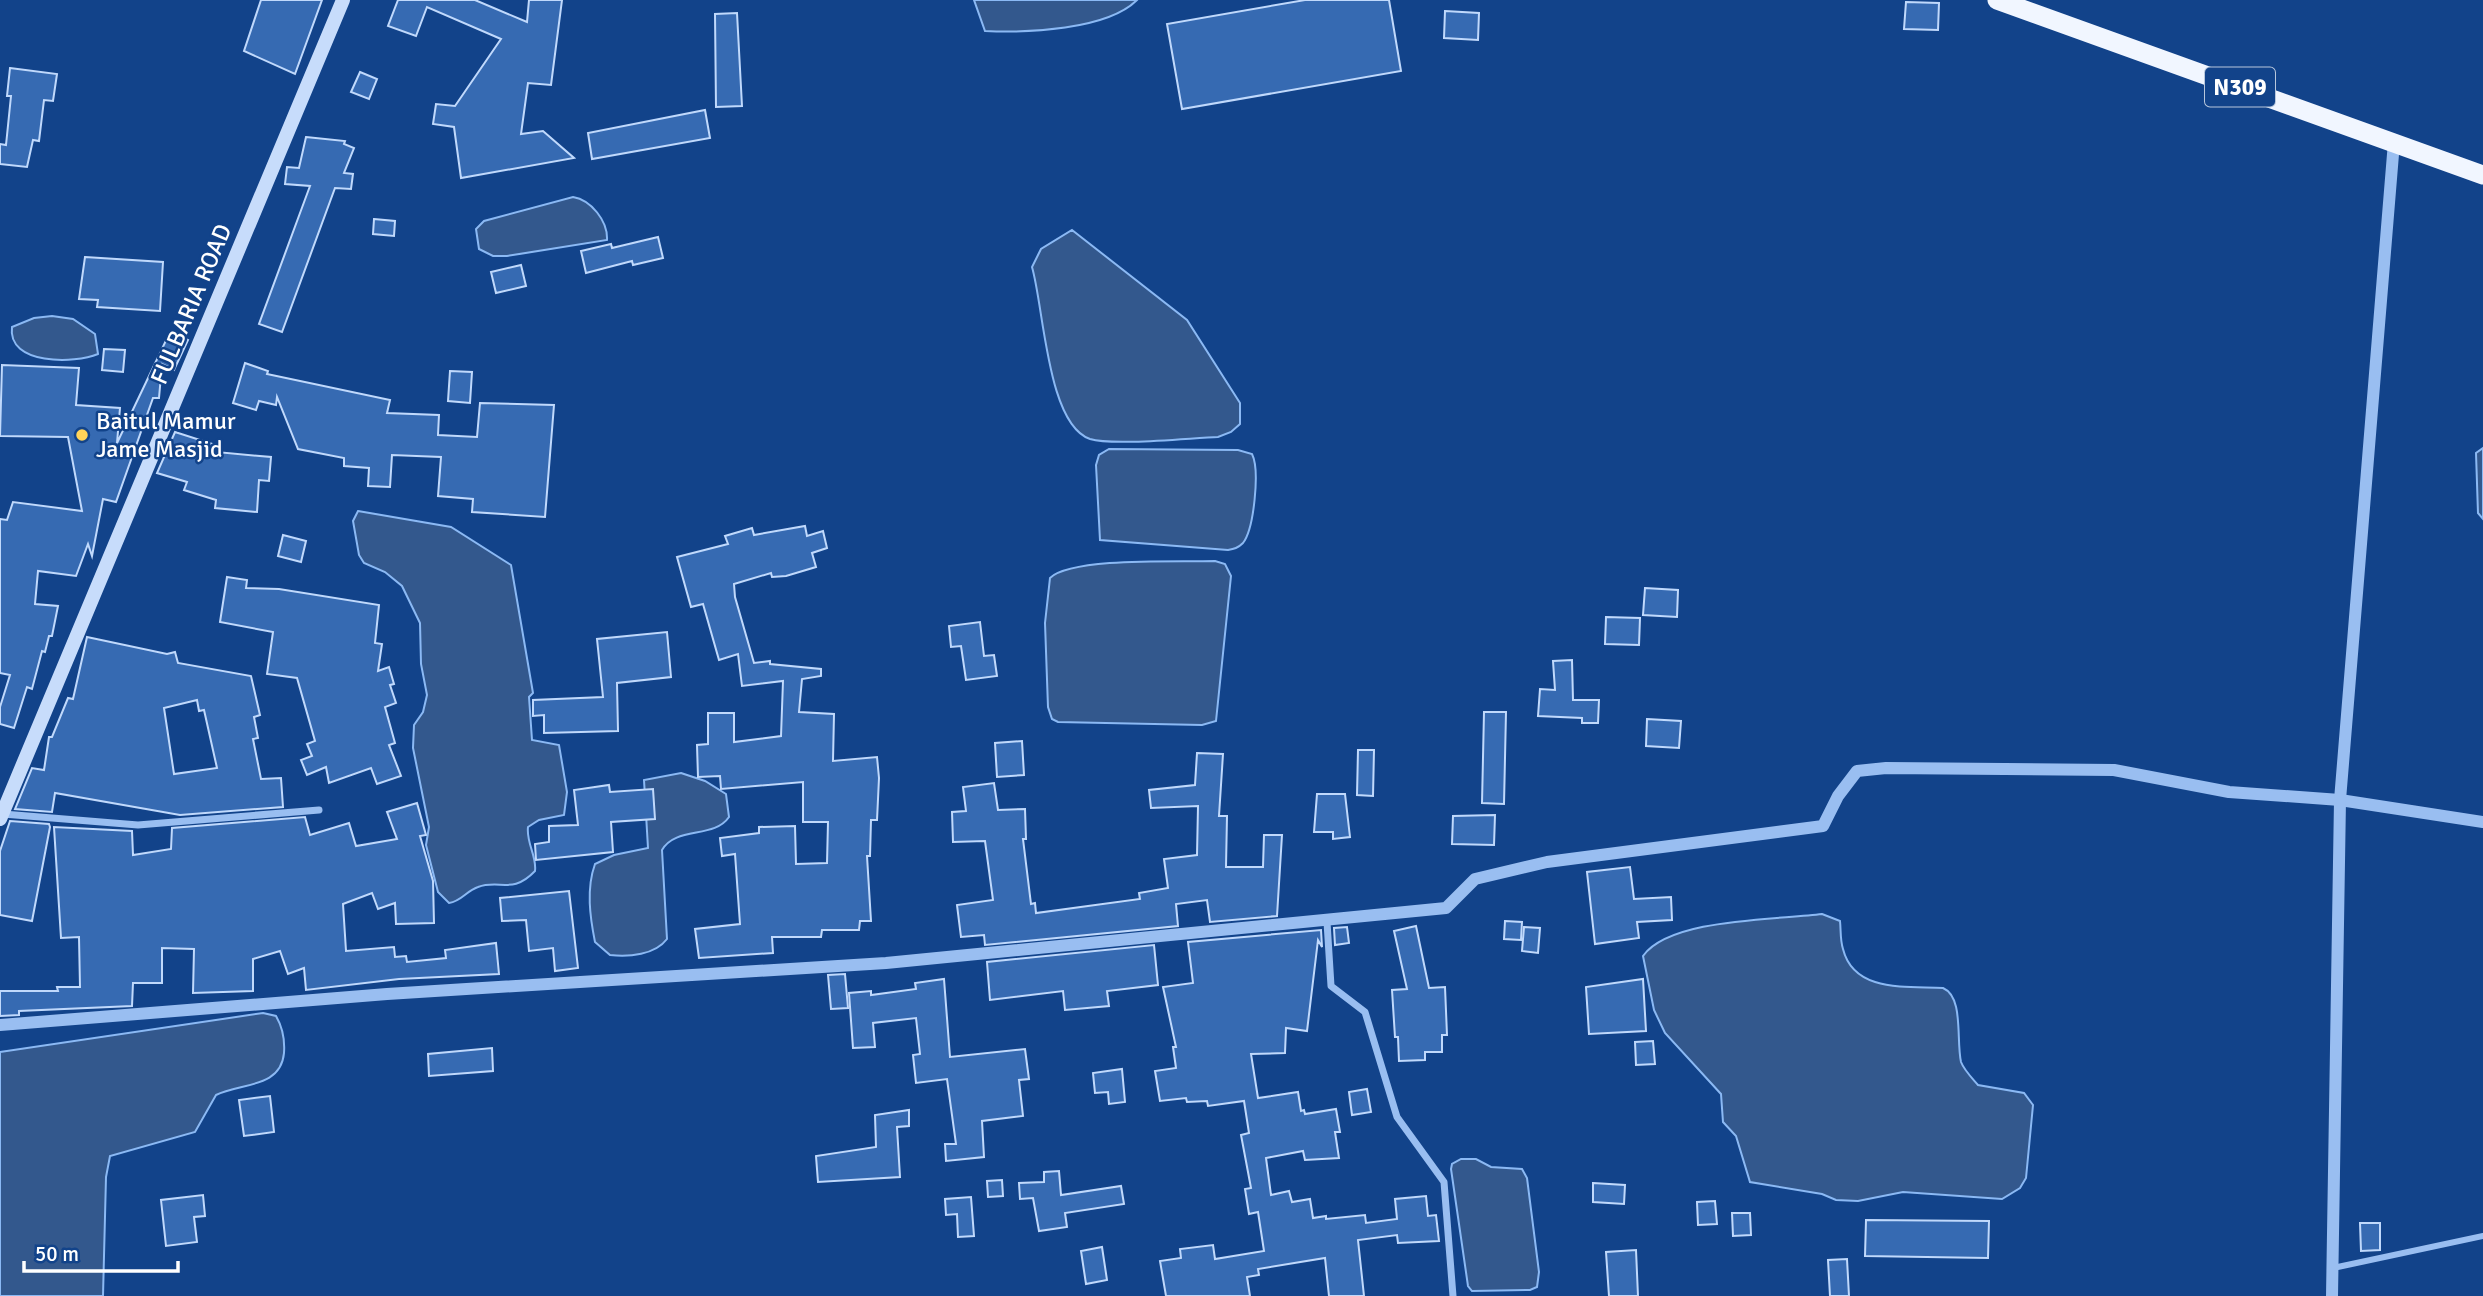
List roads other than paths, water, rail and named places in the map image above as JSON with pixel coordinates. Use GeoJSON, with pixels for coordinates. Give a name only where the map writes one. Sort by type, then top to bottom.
{"type":"FeatureCollection","features":[{"type":"Feature","properties":{"kind":"highway","name":"N309"},"geometry":{"type":"LineString","coordinates":[[1997,0],[2483,175]]}},
{"type":"Feature","properties":{"kind":"main road","name":"FULBARIA ROAD"},"geometry":{"type":"LineString","coordinates":[[1,816],[343,0]]}},
{"type":"Feature","properties":{"kind":"street"},"geometry":{"type":"LineString","coordinates":[[2332,1296],[2340,800],[2394,142]]}},
{"type":"Feature","properties":{"kind":"street"},"geometry":{"type":"LineString","coordinates":[[0,1025],[387,994],[886,963],[1327,922],[1446,908],[1475,879],[1547,862],[1823,827],[1838,796],[1857,771],[1886,768],[2114,771],[2229,792],[2340,800],[2483,822]]}},
{"type":"Feature","properties":{"kind":"street"},"geometry":{"type":"LineString","coordinates":[[1,816],[138,825],[319,810]]}},
{"type":"Feature","properties":{"kind":"street"},"geometry":{"type":"LineString","coordinates":[[1327,922],[1331,986],[1365,1012],[1397,1117],[1444,1182],[1453,1296]]}},
{"type":"Feature","properties":{"kind":"street"},"geometry":{"type":"LineString","coordinates":[[2333,1268],[2483,1236]]}},
{"type":"Feature","properties":{"kind":"water"},"geometry":{"type":"Polygon","coordinates":[[[974,0],[1137,0],[1124,10],[1087,24],[1043,30],[985,31],[974,0]]]}},
{"type":"Feature","properties":{"kind":"water"},"geometry":{"type":"Polygon","coordinates":[[[573,197],[586,202],[597,212],[605,226],[607,240],[507,256],[493,256],[479,249],[476,229],[484,221],[573,197]]]}},
{"type":"Feature","properties":{"kind":"water"},"geometry":{"type":"Polygon","coordinates":[[[1072,230],[1187,320],[1240,403],[1240,424],[1231,432],[1218,437],[1116,442],[1090,439],[1076,429],[1064,412],[1056,389],[1032,267],[1041,249],[1072,230]]]}},
{"type":"Feature","properties":{"kind":"water"},"geometry":{"type":"Polygon","coordinates":[[[52,316],[73,319],[95,334],[98,354],[59,360],[31,355],[20,349],[13,339],[12,327],[34,318],[52,316]]]}},
{"type":"Feature","properties":{"kind":"water"},"geometry":{"type":"Polygon","coordinates":[[[2483,448],[2483,519],[2478,513],[2476,453],[2483,448]]]}},
{"type":"Feature","properties":{"kind":"water"},"geometry":{"type":"Polygon","coordinates":[[[1109,449],[1238,450],[1252,454],[1256,473],[1255,499],[1243,543],[1228,550],[1100,540],[1096,465],[1099,455],[1109,449]]]}},
{"type":"Feature","properties":{"kind":"water"},"geometry":{"type":"Polygon","coordinates":[[[358,511],[451,527],[511,565],[533,693],[529,697],[532,740],[559,745],[567,792],[564,815],[539,820],[528,827],[535,871],[519,882],[478,887],[449,903],[438,892],[426,845],[429,827],[413,748],[414,725],[423,712],[427,695],[421,664],[420,623],[402,586],[385,572],[364,563],[359,555],[353,521],[358,511]]]}},
{"type":"Feature","properties":{"kind":"water"},"geometry":{"type":"Polygon","coordinates":[[[1215,561],[1225,564],[1231,576],[1216,721],[1202,725],[1058,722],[1052,719],[1048,707],[1045,623],[1050,578],[1062,571],[1103,564],[1215,561]]]}},
{"type":"Feature","properties":{"kind":"water"},"geometry":{"type":"Polygon","coordinates":[[[681,773],[705,781],[726,794],[729,817],[714,828],[676,838],[662,850],[667,939],[649,952],[625,956],[610,955],[595,942],[593,932],[590,893],[595,864],[614,855],[648,848],[644,780],[681,773]]]}},
{"type":"Feature","properties":{"kind":"water"},"geometry":{"type":"Polygon","coordinates":[[[1822,914],[1840,921],[1843,949],[1849,963],[1858,973],[1884,984],[1943,988],[1950,993],[1957,1010],[1961,1062],[1966,1071],[1978,1085],[2024,1093],[2033,1105],[2026,1178],[2020,1188],[2002,1199],[1903,1192],[1858,1201],[1836,1200],[1822,1194],[1750,1182],[1736,1136],[1723,1122],[1721,1094],[1665,1033],[1654,1010],[1643,956],[1657,944],[1676,934],[1700,928],[1822,914]]]}},
{"type":"Feature","properties":{"kind":"water"},"geometry":{"type":"Polygon","coordinates":[[[263,1013],[276,1016],[283,1034],[284,1053],[276,1073],[258,1083],[216,1095],[195,1132],[110,1156],[106,1177],[103,1296],[0,1296],[0,1052],[263,1013]]]}},
{"type":"Feature","properties":{"kind":"water"},"geometry":{"type":"Polygon","coordinates":[[[1461,1159],[1476,1159],[1491,1167],[1522,1169],[1527,1178],[1539,1272],[1537,1287],[1530,1290],[1472,1291],[1468,1286],[1451,1169],[1452,1164],[1461,1159]]]}},
{"type":"Feature","properties":{"kind":"place","name":"Baitul Mamur Jame Masjid"},"geometry":{"type":"Point","coordinates":[82,435]}}]}
